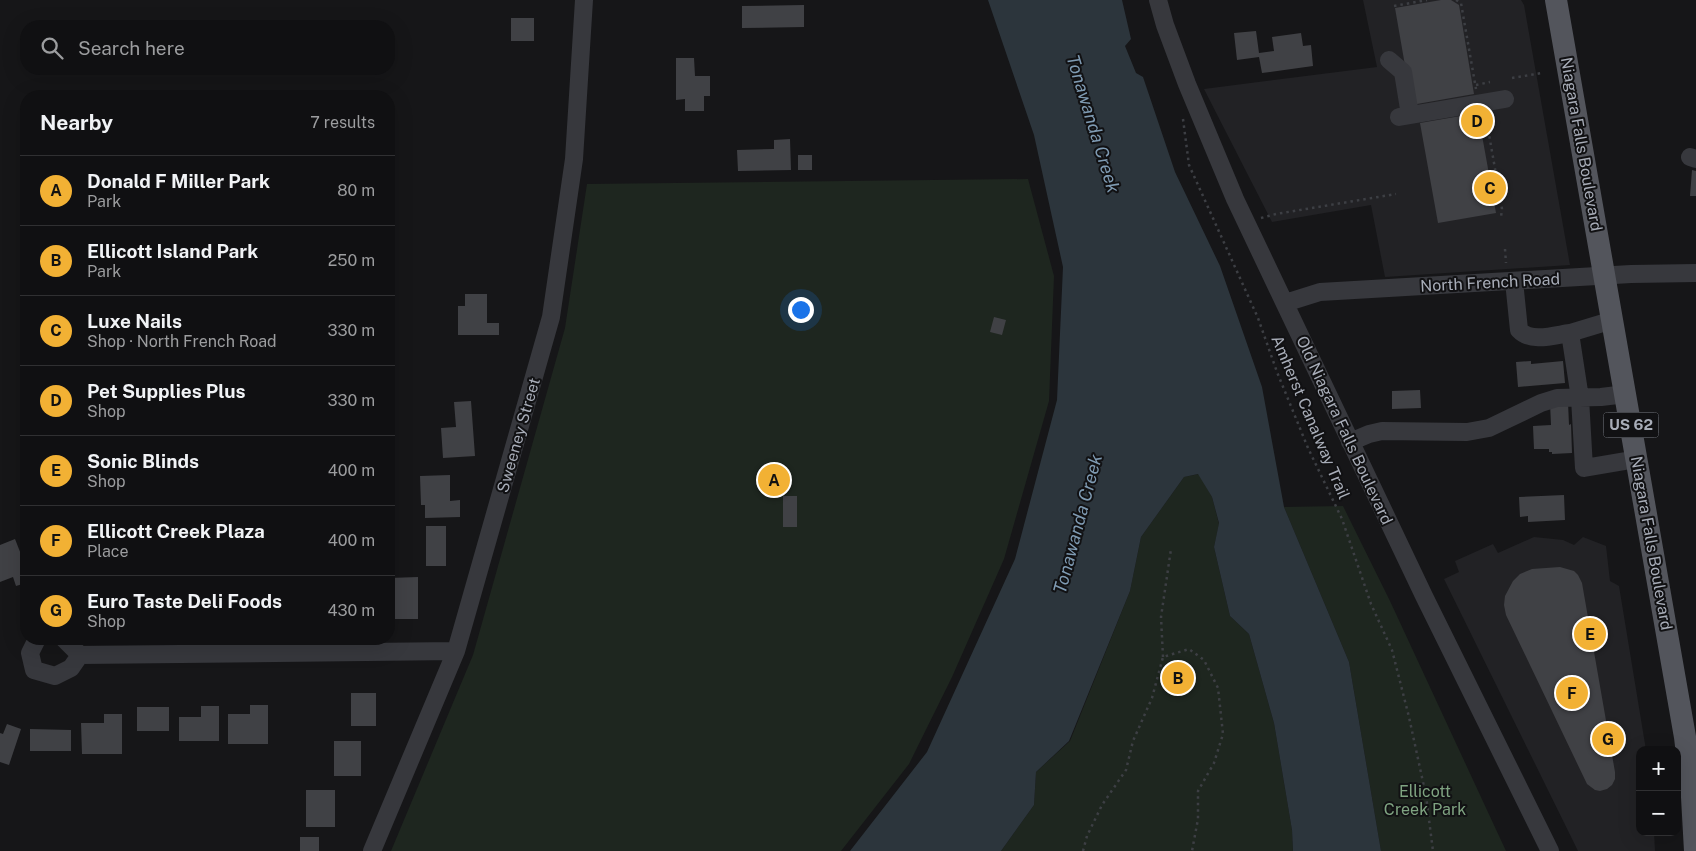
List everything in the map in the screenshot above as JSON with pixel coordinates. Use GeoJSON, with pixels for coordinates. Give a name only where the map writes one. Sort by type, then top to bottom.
{"type":"FeatureCollection","features":[{"type":"Feature","properties":{"kind":"main road","name":"Niagara Falls Boulevard"},"geometry":{"type":"LineString","coordinates":[[1556,0],[1685,737],[1692,797],[1694,851]]}},
{"type":"Feature","properties":{"kind":"street","name":"Sweeney Street"},"geometry":{"type":"LineString","coordinates":[[372,851],[456,651],[551,317],[574,159],[584,0]]}},
{"type":"Feature","properties":{"kind":"street","name":"Old Niagara Falls Boulevard"},"geometry":{"type":"LineString","coordinates":[[1158,0],[1168,34],[1210,142],[1350,442],[1550,851]]}},
{"type":"Feature","properties":{"kind":"street"},"geometry":{"type":"LineString","coordinates":[[1389,60],[1403,72],[1405,116],[1505,99]]}},
{"type":"Feature","properties":{"kind":"street","name":"North French Road"},"geometry":{"type":"LineString","coordinates":[[1285,302],[1320,292],[1605,276],[1696,273]]}},
{"type":"Feature","properties":{"kind":"street"},"geometry":{"type":"LineString","coordinates":[[1514,281],[1519,330],[1523,335],[1531,338],[1570,333],[1613,320]]}},
{"type":"Feature","properties":{"kind":"street"},"geometry":{"type":"LineString","coordinates":[[1570,333],[1580,398],[1584,468],[1637,459]]}},
{"type":"Feature","properties":{"kind":"street"},"geometry":{"type":"LineString","coordinates":[[1350,442],[1382,431],[1467,432],[1489,428],[1541,403],[1557,398],[1626,394]]}},
{"type":"Feature","properties":{"kind":"street"},"geometry":{"type":"LineString","coordinates":[[34,645],[30,653],[34,670],[55,676],[71,668],[80,655]]}},
{"type":"Feature","properties":{"kind":"street"},"geometry":{"type":"LineString","coordinates":[[70,645],[80,655],[456,651]]}},
{"type":"Feature","properties":{"kind":"path"},"geometry":{"type":"LineString","coordinates":[[1394,6],[1427,0]]}},
{"type":"Feature","properties":{"kind":"path"},"geometry":{"type":"LineString","coordinates":[[1456,1],[1461,3],[1477,93]]}},
{"type":"Feature","properties":{"kind":"path"},"geometry":{"type":"LineString","coordinates":[[1512,78],[1542,73]]}},
{"type":"Feature","properties":{"kind":"path"},"geometry":{"type":"LineString","coordinates":[[1476,85],[1490,82]]}},
{"type":"Feature","properties":{"kind":"path"},"geometry":{"type":"LineString","coordinates":[[1485,112],[1502,209],[1501,217]]}},
{"type":"Feature","properties":{"kind":"path","name":"Amherst Canalway Trail"},"geometry":{"type":"LineString","coordinates":[[1181,113],[1184,122],[1189,166],[1258,318],[1277,372],[1308,448],[1342,519],[1371,604],[1392,650],[1426,796],[1433,851]]}},
{"type":"Feature","properties":{"kind":"path"},"geometry":{"type":"LineString","coordinates":[[1255,220],[1276,214],[1396,194]]}},
{"type":"Feature","properties":{"kind":"path"},"geometry":{"type":"LineString","coordinates":[[1505,249],[1506,263]]}},
{"type":"Feature","properties":{"kind":"path"},"geometry":{"type":"LineString","coordinates":[[1083,851],[1087,836],[1102,805],[1126,770],[1133,741],[1152,698],[1163,657],[1161,617],[1171,549]]}},
{"type":"Feature","properties":{"kind":"path"},"geometry":{"type":"LineString","coordinates":[[1163,657],[1189,649],[1204,660],[1218,688],[1223,734],[1214,764],[1198,791],[1198,819],[1192,851]]}},
{"type":"Feature","properties":{"kind":"shaded area"},"geometry":{"type":"Polygon","coordinates":[[[1363,0],[1521,0],[1524,5],[1570,265],[1385,277],[1371,205],[1272,222],[1204,89],[1377,67],[1363,0]]]}},
{"type":"Feature","properties":{"kind":"shaded area"},"geometry":{"type":"Polygon","coordinates":[[[1534,537],[1563,540],[1574,545],[1583,537],[1606,546],[1610,581],[1619,586],[1645,746],[1636,746],[1636,836],[1654,836],[1655,851],[1578,851],[1444,579],[1459,572],[1455,561],[1493,544],[1498,553],[1534,537]]]}},
{"type":"Feature","properties":{"kind":"green space"},"geometry":{"type":"Polygon","coordinates":[[[1028,179],[1054,276],[1049,401],[1004,559],[952,677],[909,764],[841,851],[391,851],[473,655],[565,328],[587,184],[1028,179]]]}},
{"type":"Feature","properties":{"kind":"green space"},"geometry":{"type":"Polygon","coordinates":[[[1199,474],[1212,497],[1219,524],[1214,547],[1230,616],[1249,634],[1274,723],[1292,830],[1293,851],[1001,851],[1034,805],[1036,772],[1070,741],[1130,591],[1141,537],[1184,477],[1199,474]]]}},
{"type":"Feature","properties":{"kind":"green space","name":"Ellicott Creek Park"},"geometry":{"type":"Polygon","coordinates":[[[1343,506],[1390,601],[1506,851],[1381,851],[1349,662],[1284,507],[1343,506]]]}},
{"type":"Feature","properties":{"kind":"water","name":"Tonawanda Creek"},"geometry":{"type":"Polygon","coordinates":[[[988,0],[1122,0],[1131,39],[1125,46],[1136,73],[1143,77],[1175,172],[1220,266],[1262,387],[1284,507],[1349,662],[1381,851],[1293,851],[1292,830],[1274,723],[1249,634],[1230,616],[1214,547],[1219,523],[1212,497],[1198,474],[1184,477],[1141,537],[1130,591],[1069,741],[1036,772],[1034,805],[1001,851],[850,851],[927,752],[1015,559],[1057,400],[1063,267],[1034,135],[988,0]]]}},
{"type":"Feature","properties":{"kind":"building"},"geometry":{"type":"Polygon","coordinates":[[[1451,0],[1459,5],[1474,94],[1417,104],[1411,100],[1395,8],[1451,0]]]}},
{"type":"Feature","properties":{"kind":"building"},"geometry":{"type":"Polygon","coordinates":[[[804,5],[804,27],[742,28],[742,6],[804,5]]]}},
{"type":"Feature","properties":{"kind":"building"},"geometry":{"type":"Polygon","coordinates":[[[511,18],[534,18],[534,41],[511,41],[511,18]]]}},
{"type":"Feature","properties":{"kind":"building"},"geometry":{"type":"Polygon","coordinates":[[[1256,31],[1259,53],[1274,51],[1272,37],[1301,33],[1303,46],[1311,45],[1313,66],[1262,73],[1259,57],[1237,60],[1234,33],[1256,31]]]}},
{"type":"Feature","properties":{"kind":"building"},"geometry":{"type":"Polygon","coordinates":[[[676,58],[694,58],[695,76],[710,76],[710,96],[704,96],[704,111],[685,111],[685,99],[676,100],[676,58]]]}},
{"type":"Feature","properties":{"kind":"building"},"geometry":{"type":"Polygon","coordinates":[[[1478,113],[1496,213],[1438,223],[1420,123],[1478,113]]]}},
{"type":"Feature","properties":{"kind":"building"},"geometry":{"type":"Polygon","coordinates":[[[790,139],[791,170],[738,171],[737,150],[774,149],[774,140],[790,139]]]}},
{"type":"Feature","properties":{"kind":"building"},"geometry":{"type":"Polygon","coordinates":[[[798,155],[812,155],[812,170],[798,170],[798,155]]]}},
{"type":"Feature","properties":{"kind":"building"},"geometry":{"type":"Polygon","coordinates":[[[1692,170],[1696,171],[1696,196],[1690,196],[1692,170]]]}},
{"type":"Feature","properties":{"kind":"building"},"geometry":{"type":"Polygon","coordinates":[[[465,294],[487,294],[487,323],[499,323],[499,335],[458,335],[458,306],[465,306],[465,294]]]}},
{"type":"Feature","properties":{"kind":"building"},"geometry":{"type":"Polygon","coordinates":[[[994,317],[1006,320],[1002,335],[990,332],[994,317]]]}},
{"type":"Feature","properties":{"kind":"building"},"geometry":{"type":"Polygon","coordinates":[[[1531,361],[1531,364],[1563,361],[1565,383],[1518,387],[1516,362],[1531,361]]]}},
{"type":"Feature","properties":{"kind":"building"},"geometry":{"type":"Polygon","coordinates":[[[1420,390],[1421,408],[1392,409],[1392,391],[1420,390]]]}},
{"type":"Feature","properties":{"kind":"building"},"geometry":{"type":"Polygon","coordinates":[[[471,401],[475,456],[443,458],[441,428],[456,427],[454,402],[471,401]]]}},
{"type":"Feature","properties":{"kind":"building"},"geometry":{"type":"Polygon","coordinates":[[[1568,402],[1572,453],[1552,454],[1552,452],[1549,452],[1549,449],[1534,449],[1533,426],[1551,425],[1550,403],[1568,402]]]}},
{"type":"Feature","properties":{"kind":"building"},"geometry":{"type":"Polygon","coordinates":[[[450,475],[450,501],[460,500],[460,517],[425,518],[425,505],[421,505],[420,476],[450,475]]]}},
{"type":"Feature","properties":{"kind":"building"},"geometry":{"type":"Polygon","coordinates":[[[1564,495],[1565,520],[1528,522],[1528,516],[1520,517],[1519,497],[1564,495]]]}},
{"type":"Feature","properties":{"kind":"building"},"geometry":{"type":"Polygon","coordinates":[[[783,496],[797,496],[797,527],[783,527],[783,496]]]}},
{"type":"Feature","properties":{"kind":"building"},"geometry":{"type":"Polygon","coordinates":[[[426,526],[446,526],[446,566],[426,566],[426,526]]]}},
{"type":"Feature","properties":{"kind":"building"},"geometry":{"type":"Polygon","coordinates":[[[15,539],[20,552],[20,585],[16,586],[13,577],[0,582],[0,545],[15,539]]]}},
{"type":"Feature","properties":{"kind":"building"},"geometry":{"type":"Polygon","coordinates":[[[1560,567],[1574,571],[1582,583],[1615,772],[1615,779],[1612,785],[1600,791],[1587,784],[1506,615],[1504,605],[1505,596],[1513,581],[1520,574],[1532,569],[1560,567]]]}},
{"type":"Feature","properties":{"kind":"building"},"geometry":{"type":"Polygon","coordinates":[[[418,577],[418,619],[395,619],[395,578],[418,577]]]}},
{"type":"Feature","properties":{"kind":"building"},"geometry":{"type":"Polygon","coordinates":[[[351,693],[376,693],[376,726],[351,726],[351,693]]]}},
{"type":"Feature","properties":{"kind":"building"},"geometry":{"type":"Polygon","coordinates":[[[250,705],[268,705],[268,744],[228,744],[228,714],[250,714],[250,705]]]}},
{"type":"Feature","properties":{"kind":"building"},"geometry":{"type":"Polygon","coordinates":[[[201,706],[219,706],[219,741],[179,741],[179,717],[201,717],[201,706]]]}},
{"type":"Feature","properties":{"kind":"building"},"geometry":{"type":"Polygon","coordinates":[[[137,707],[169,707],[169,731],[137,731],[137,707]]]}},
{"type":"Feature","properties":{"kind":"building"},"geometry":{"type":"Polygon","coordinates":[[[104,714],[122,714],[122,754],[82,754],[81,723],[104,723],[104,714]]]}},
{"type":"Feature","properties":{"kind":"building"},"geometry":{"type":"Polygon","coordinates":[[[7,724],[21,729],[9,765],[0,762],[0,733],[3,734],[7,724]]]}},
{"type":"Feature","properties":{"kind":"building"},"geometry":{"type":"Polygon","coordinates":[[[30,729],[71,730],[71,751],[30,751],[30,729]]]}},
{"type":"Feature","properties":{"kind":"building"},"geometry":{"type":"Polygon","coordinates":[[[334,741],[361,741],[361,776],[334,776],[334,741]]]}},
{"type":"Feature","properties":{"kind":"building"},"geometry":{"type":"Polygon","coordinates":[[[306,790],[335,790],[335,827],[306,827],[306,790]]]}},
{"type":"Feature","properties":{"kind":"building"},"geometry":{"type":"Polygon","coordinates":[[[300,837],[319,837],[319,851],[300,851],[300,837]]]}},
{"type":"Feature","properties":{"kind":"place","name":"Pet Supplies Plus"},"geometry":{"type":"Point","coordinates":[1477,121]}},
{"type":"Feature","properties":{"kind":"place","name":"Luxe Nails"},"geometry":{"type":"Point","coordinates":[1490,188]}},
{"type":"Feature","properties":{"kind":"place","name":"Donald F Miller Park"},"geometry":{"type":"Point","coordinates":[774,480]}},
{"type":"Feature","properties":{"kind":"place","name":"Sonic Blinds"},"geometry":{"type":"Point","coordinates":[1590,634]}},
{"type":"Feature","properties":{"kind":"place","name":"Ellicott Island Park"},"geometry":{"type":"Point","coordinates":[1178,678]}},
{"type":"Feature","properties":{"kind":"place","name":"Ellicott Creek Plaza"},"geometry":{"type":"Point","coordinates":[1572,693]}},
{"type":"Feature","properties":{"kind":"place","name":"Euro Taste Deli Foods"},"geometry":{"type":"Point","coordinates":[1608,739]}}]}
